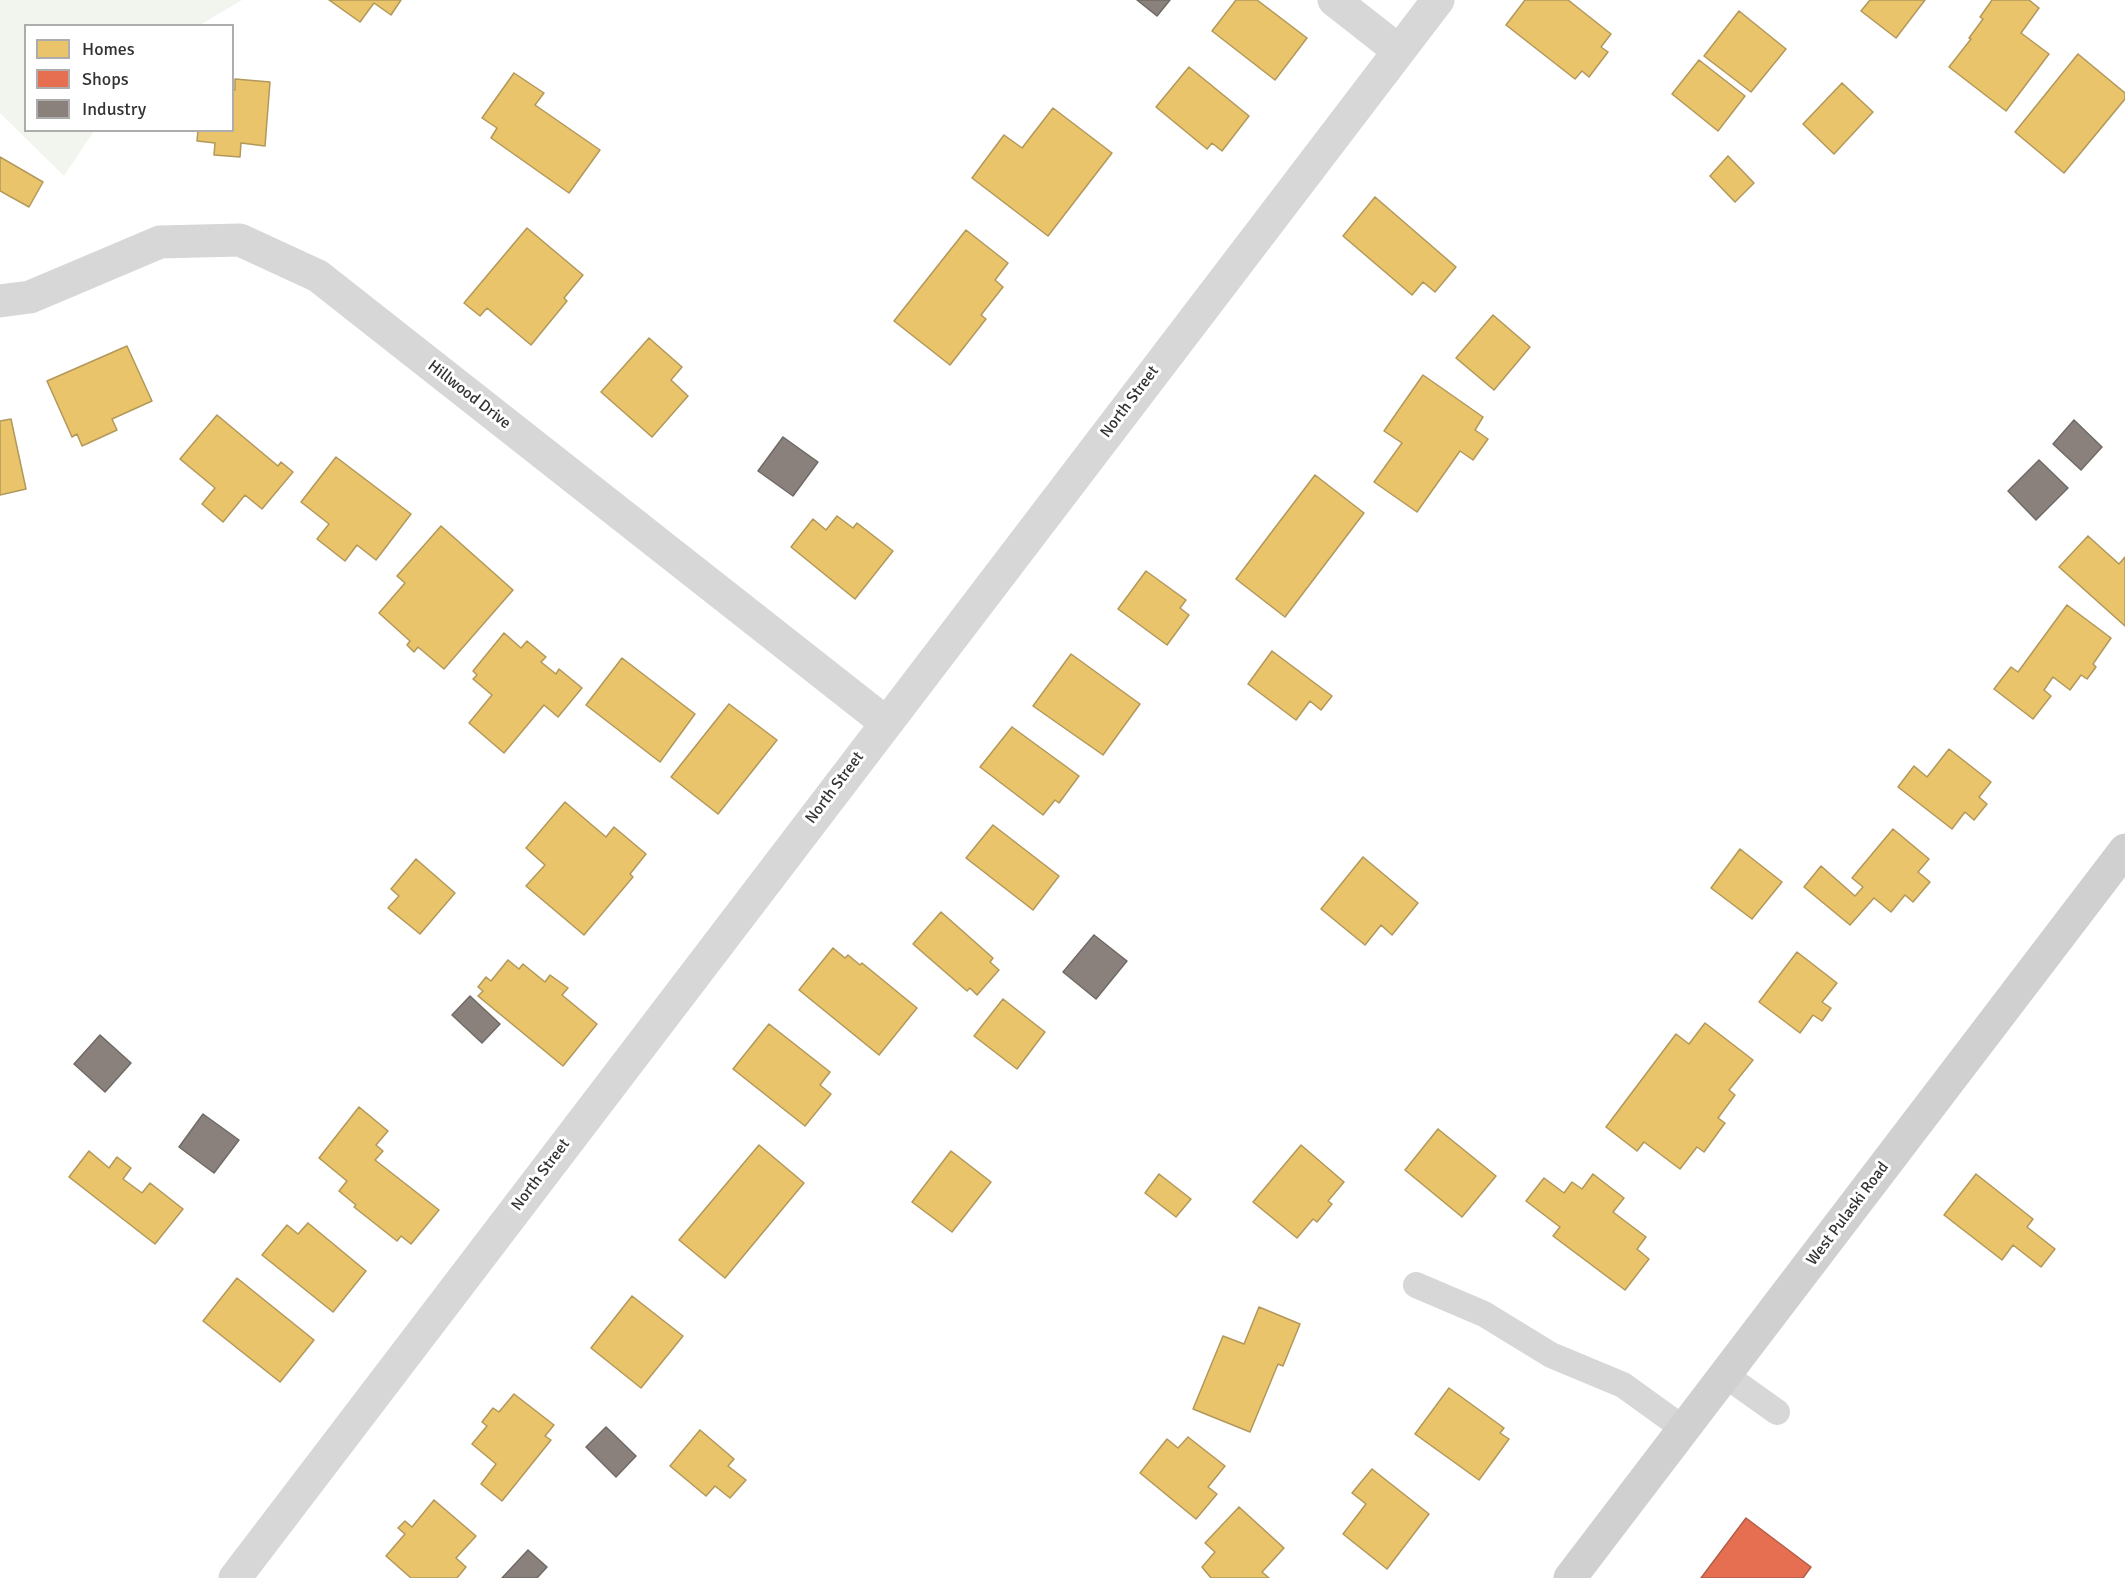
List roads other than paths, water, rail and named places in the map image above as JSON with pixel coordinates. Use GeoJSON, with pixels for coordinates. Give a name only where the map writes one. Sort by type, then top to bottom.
{"type":"FeatureCollection","features":[{"type":"Feature","properties":{"kind":"main road","name":"West Pulaski Road"},"geometry":{"type":"LineString","coordinates":[[1570,1578],[2125,850]]}},
{"type":"Feature","properties":{"kind":"street"},"geometry":{"type":"LineString","coordinates":[[1334,0],[1400,51]]}},
{"type":"Feature","properties":{"kind":"street","name":"North Street"},"geometry":{"type":"LineString","coordinates":[[247,1574],[885,722],[1438,0]]}},
{"type":"Feature","properties":{"kind":"street","name":"Hillwood Drive"},"geometry":{"type":"LineString","coordinates":[[0,301],[30,297],[160,242],[240,240],[318,276],[885,722]]}},
{"type":"Feature","properties":{"kind":"lane"},"geometry":{"type":"LineString","coordinates":[[1416,1285],[1484,1314],[1551,1354],[1623,1385],[1684,1429]]}},
{"type":"Feature","properties":{"kind":"lane"},"geometry":{"type":"LineString","coordinates":[[1725,1375],[1777,1412]]}}]}
